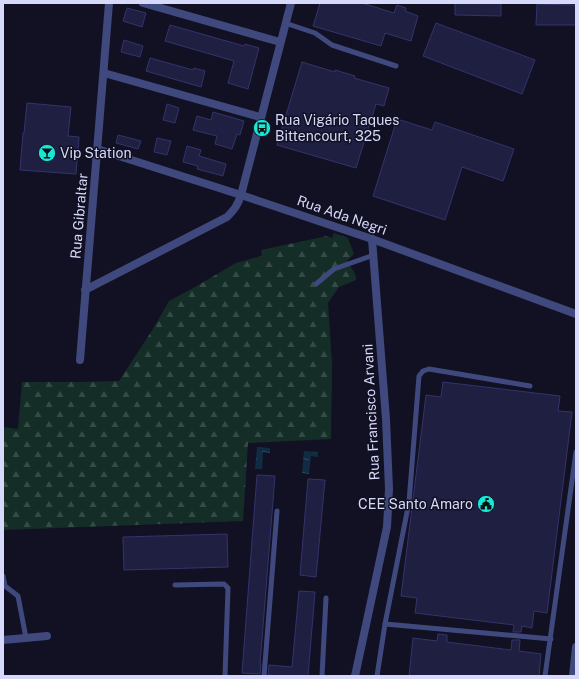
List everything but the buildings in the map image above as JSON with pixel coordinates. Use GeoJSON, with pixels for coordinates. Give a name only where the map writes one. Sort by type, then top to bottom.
{"type":"FeatureCollection","features":[{"type":"Feature","properties":{"kind":"street","name":"Rua Gibraltar"},"geometry":{"type":"LineString","coordinates":[[80,360],[110,3]]}},
{"type":"Feature","properties":{"kind":"street"},"geometry":{"type":"LineString","coordinates":[[142,3],[280,42]]}},
{"type":"Feature","properties":{"kind":"street"},"geometry":{"type":"LineString","coordinates":[[85,290],[226,217],[234,210],[239,203],[260,117],[291,3]]}},
{"type":"Feature","properties":{"kind":"street"},"geometry":{"type":"LineString","coordinates":[[104,74],[260,117]]}},
{"type":"Feature","properties":{"kind":"street","name":"Rua Ada Negri"},"geometry":{"type":"LineString","coordinates":[[97,150],[241,195],[372,239],[576,314]]}},
{"type":"Feature","properties":{"kind":"street","name":"Rua Francisco Arvani"},"geometry":{"type":"LineString","coordinates":[[355,676],[387,527],[389,489],[386,419],[372,239]]}},
{"type":"Feature","properties":{"kind":"street"},"geometry":{"type":"LineString","coordinates":[[3,640],[47,636]]}},
{"type":"Feature","properties":{"kind":"street"},"geometry":{"type":"LineString","coordinates":[[572,676],[576,647]]}},
{"type":"Feature","properties":{"kind":"lane"},"geometry":{"type":"LineString","coordinates":[[285,23],[315,33],[332,45],[396,66]]}},
{"type":"Feature","properties":{"kind":"lane"},"geometry":{"type":"LineString","coordinates":[[316,284],[334,269],[374,255]]}},
{"type":"Feature","properties":{"kind":"lane"},"geometry":{"type":"LineString","coordinates":[[377,676],[385,624],[409,502],[420,376],[423,371],[429,369],[530,386]]}},
{"type":"Feature","properties":{"kind":"lane"},"geometry":{"type":"LineString","coordinates":[[545,676],[576,452]]}},
{"type":"Feature","properties":{"kind":"lane"},"geometry":{"type":"LineString","coordinates":[[264,676],[277,510]]}},
{"type":"Feature","properties":{"kind":"lane"},"geometry":{"type":"LineString","coordinates":[[3,576],[5,586],[18,596],[26,638]]}},
{"type":"Feature","properties":{"kind":"lane"},"geometry":{"type":"LineString","coordinates":[[175,585],[224,584],[228,588],[225,676]]}},
{"type":"Feature","properties":{"kind":"lane"},"geometry":{"type":"LineString","coordinates":[[322,676],[326,598]]}},
{"type":"Feature","properties":{"kind":"lane"},"geometry":{"type":"LineString","coordinates":[[385,624],[550,639]]}},
{"type":"Feature","properties":{"kind":"green space"},"geometry":{"type":"Polygon","coordinates":[[[334,233],[348,238],[354,254],[347,261],[354,272],[356,280],[339,287],[328,303],[332,363],[331,439],[248,443],[243,521],[3,530],[3,427],[18,429],[22,382],[119,381],[153,329],[169,301],[236,263],[262,256],[261,250],[327,236],[332,238],[334,233]]]}},
{"type":"Feature","properties":{"kind":"water"},"geometry":{"type":"Polygon","coordinates":[[[257,447],[270,448],[270,453],[263,452],[262,469],[255,469],[257,447]]]}},
{"type":"Feature","properties":{"kind":"water"},"geometry":{"type":"Polygon","coordinates":[[[304,451],[318,452],[318,457],[311,456],[309,474],[302,473],[304,451]]]}},
{"type":"Feature","properties":{"kind":"place","name":"Rua Vigário Taques Bittencourt, 325"},"geometry":{"type":"Point","coordinates":[262,128]}},
{"type":"Feature","properties":{"kind":"place","name":"Vip Station"},"geometry":{"type":"Point","coordinates":[47,153]}},
{"type":"Feature","properties":{"kind":"place","name":"CEE Santo Amaro"},"geometry":{"type":"Point","coordinates":[486,504]}}]}
